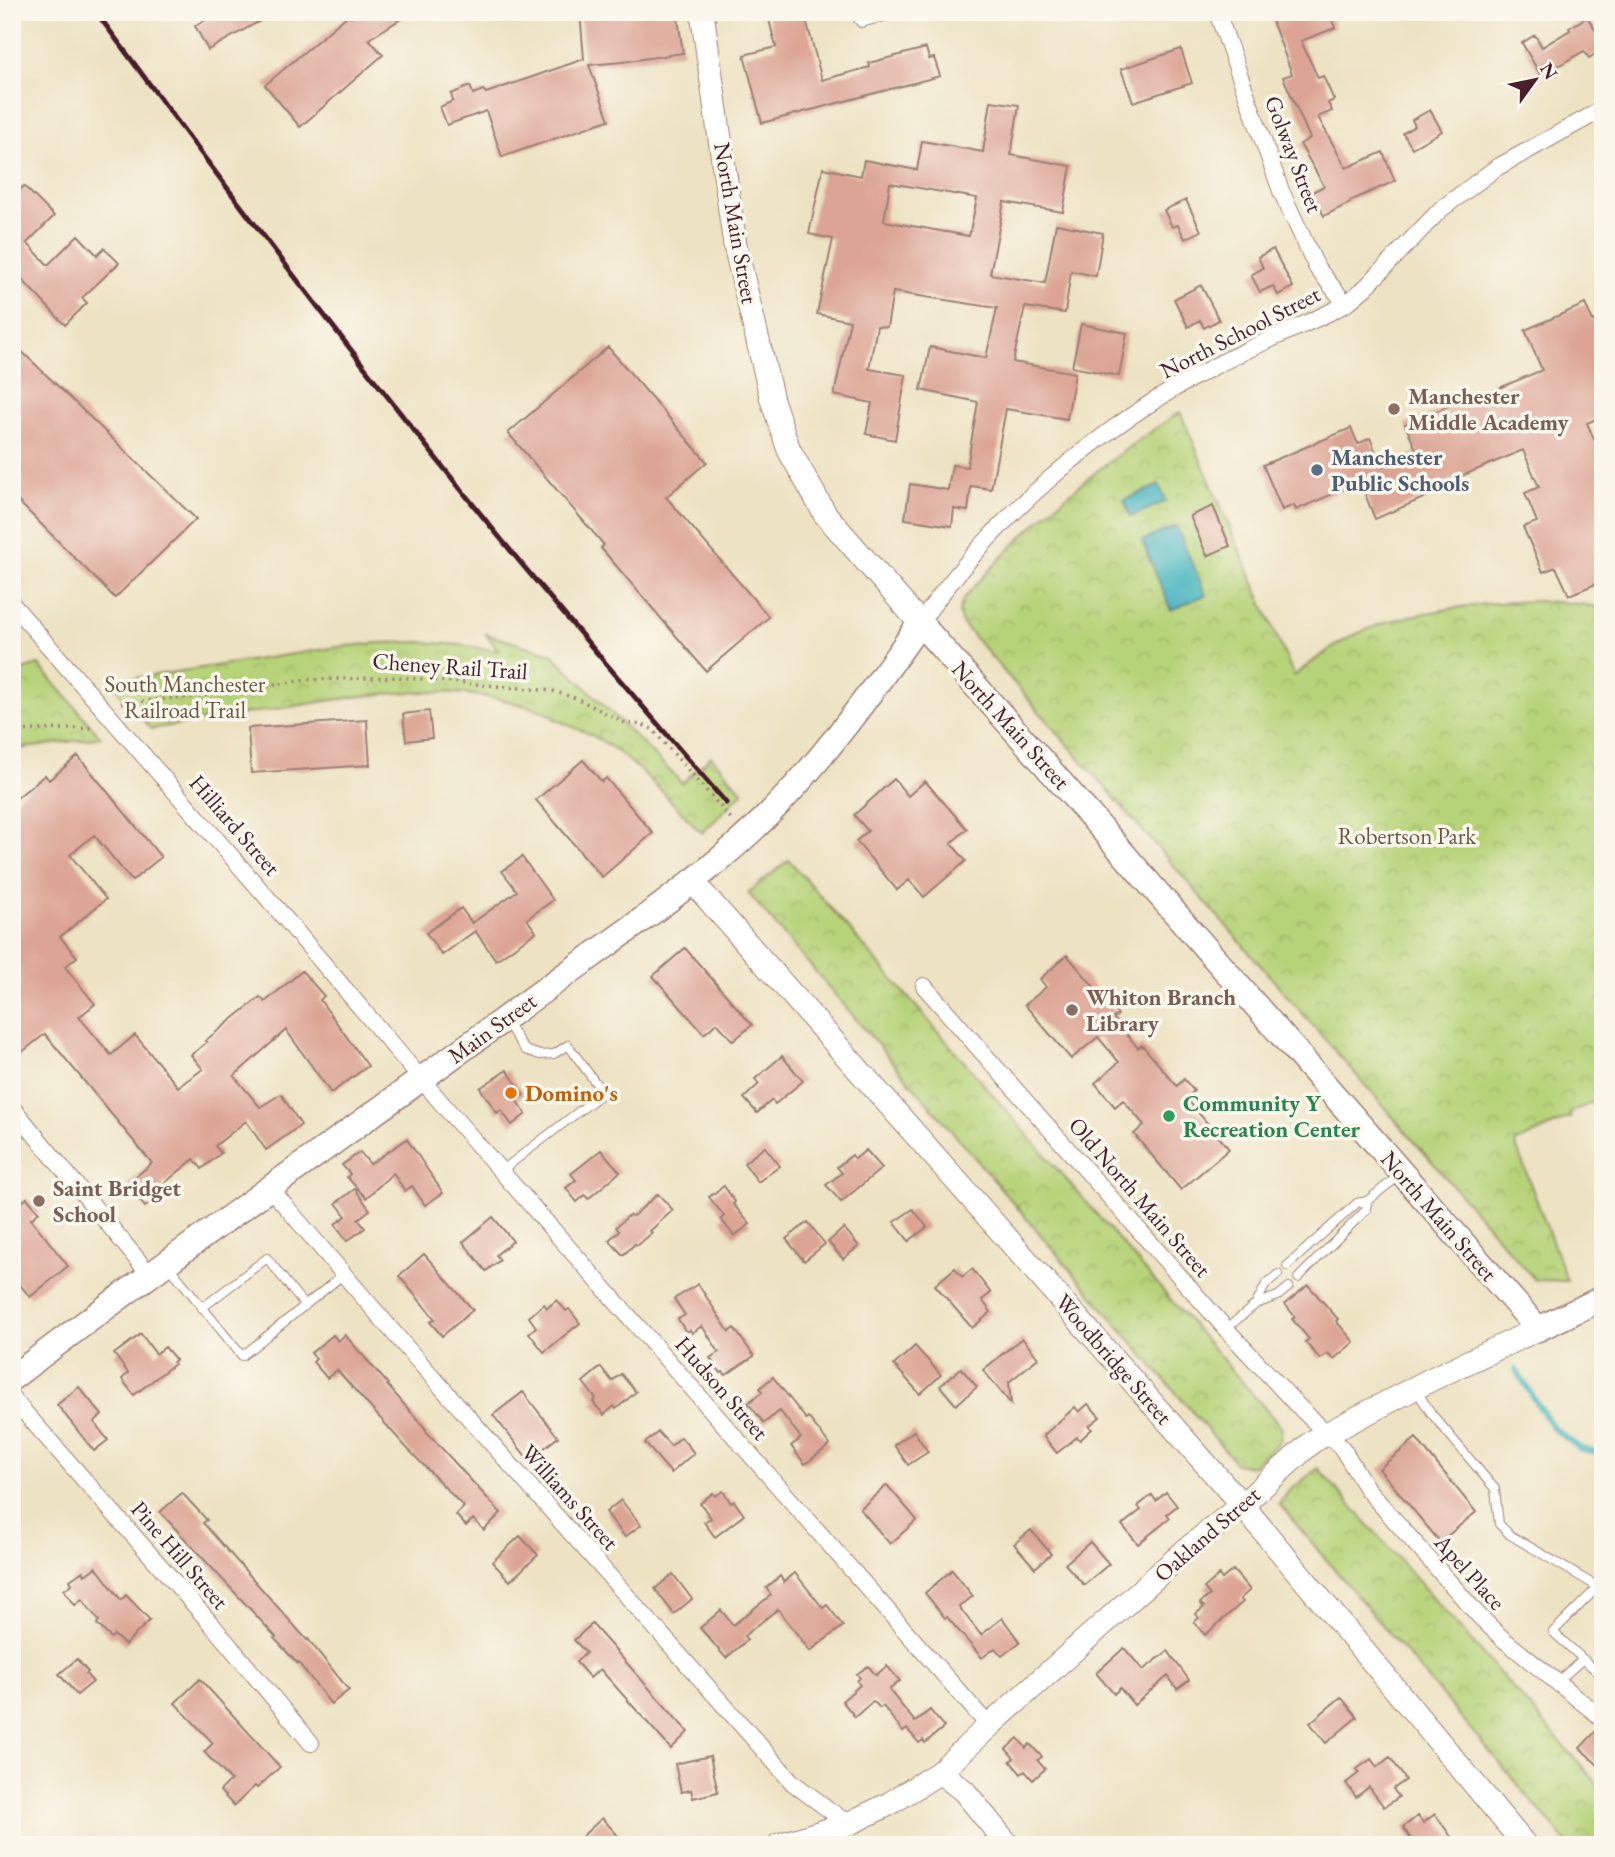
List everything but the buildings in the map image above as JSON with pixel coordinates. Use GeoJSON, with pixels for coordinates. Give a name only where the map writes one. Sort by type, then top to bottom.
{"type":"FeatureCollection","features":[{"type":"Feature","properties":{"kind":"main road","name":"North Main Street"},"geometry":{"type":"LineString","coordinates":[[702,12],[735,246],[772,400],[789,450],[825,514],[1538,1329]]}},
{"type":"Feature","properties":{"kind":"main road","name":"Main Street"},"geometry":{"type":"LineString","coordinates":[[12,1378],[158,1269],[504,1020],[728,852],[779,804],[863,701],[920,623]]}},
{"type":"Feature","properties":{"kind":"main road","name":"Woodbridge Street"},"geometry":{"type":"LineString","coordinates":[[692,881],[1242,1505],[1525,1845]]}},
{"type":"Feature","properties":{"kind":"main road","name":"Oakland Street"},"geometry":{"type":"LineString","coordinates":[[779,1845],[848,1824],[889,1804],[940,1772],[1186,1550],[1242,1505],[1301,1451],[1326,1433],[1603,1297]]}},
{"type":"Feature","properties":{"kind":"main road"},"geometry":{"type":"LineString","coordinates":[[940,1772],[964,1791],[1007,1845]]}},
{"type":"Feature","properties":{"kind":"street","name":"Golway Street"},"geometry":{"type":"LineString","coordinates":[[1217,12],[1281,191],[1317,268],[1346,304]]}},
{"type":"Feature","properties":{"kind":"street","name":"North School Street"},"geometry":{"type":"LineString","coordinates":[[920,623],[953,578],[1002,524],[1105,435],[1210,369],[1346,304],[1366,287],[1440,210],[1496,168],[1603,109]]}},
{"type":"Feature","properties":{"kind":"street","name":"Hilliard Street"},"geometry":{"type":"LineString","coordinates":[[12,604],[422,1078]]}},
{"type":"Feature","properties":{"kind":"street","name":"Old North Main Street"},"geometry":{"type":"LineString","coordinates":[[924,986],[1226,1329],[1326,1433]]}},
{"type":"Feature","properties":{"kind":"street","name":"Hudson Street"},"geometry":{"type":"LineString","coordinates":[[422,1078],[989,1726]]}},
{"type":"Feature","properties":{"kind":"street"},"geometry":{"type":"LineString","coordinates":[[12,1107],[158,1269]]}},
{"type":"Feature","properties":{"kind":"street","name":"Williams Street"},"geometry":{"type":"LineString","coordinates":[[270,1188],[415,1358],[793,1783],[848,1824]]}},
{"type":"Feature","properties":{"kind":"street","name":"Pine Hill Street"},"geometry":{"type":"LineString","coordinates":[[12,1398],[213,1626],[311,1743]]}},
{"type":"Feature","properties":{"kind":"street","name":"Apel Place"},"geometry":{"type":"LineString","coordinates":[[1326,1433],[1342,1448],[1367,1489],[1480,1617],[1503,1639],[1603,1719]]}},
{"type":"Feature","properties":{"kind":"lane"},"geometry":{"type":"LineString","coordinates":[[852,12],[861,23],[903,12]]}},
{"type":"Feature","properties":{"kind":"lane"},"geometry":{"type":"LineString","coordinates":[[501,1171],[603,1093],[568,1045],[554,1054],[540,1055],[525,1050],[504,1020]]}},
{"type":"Feature","properties":{"kind":"lane"},"geometry":{"type":"LineString","coordinates":[[1287,1266],[1357,1203],[1367,1201],[1402,1174]]}},
{"type":"Feature","properties":{"kind":"lane"},"geometry":{"type":"LineString","coordinates":[[1298,1278],[1366,1210],[1367,1201]]}},
{"type":"Feature","properties":{"kind":"lane"},"geometry":{"type":"LineString","coordinates":[[202,1308],[267,1258],[304,1306]]}},
{"type":"Feature","properties":{"kind":"lane"},"geometry":{"type":"LineString","coordinates":[[158,1269],[202,1308],[242,1356],[344,1274]]}},
{"type":"Feature","properties":{"kind":"lane"},"geometry":{"type":"LineString","coordinates":[[1256,1304],[1266,1284],[1278,1274]]}},
{"type":"Feature","properties":{"kind":"lane"},"geometry":{"type":"LineString","coordinates":[[1226,1329],[1256,1304],[1279,1296],[1289,1287]]}},
{"type":"Feature","properties":{"kind":"lane"},"geometry":{"type":"LineString","coordinates":[[1415,1388],[1431,1413],[1495,1489],[1499,1524],[1510,1535],[1600,1584],[1553,1632],[1603,1677]]}},
{"type":"Feature","properties":{"kind":"lane"},"geometry":{"type":"LineString","coordinates":[[1557,1682],[1583,1659]]}},
{"type":"Feature","properties":{"kind":"path","name":"Cheney Rail Trail"},"geometry":{"type":"LineString","coordinates":[[123,702],[201,696],[305,680],[397,677],[553,691],[586,703],[625,723],[652,729],[728,816]]}},
{"type":"Feature","properties":{"kind":"path"},"geometry":{"type":"LineString","coordinates":[[12,731],[89,728],[96,722]]}},
{"type":"Feature","properties":{"kind":"green space","name":"Robertson Park"},"geometry":{"type":"Polygon","coordinates":[[[1180,412],[1294,676],[1326,652],[1361,632],[1412,616],[1463,607],[1543,601],[1603,608],[1603,1096],[1569,1114],[1571,1117],[1515,1143],[1567,1281],[1535,1280],[961,622],[959,612],[963,600],[1027,532],[1089,477],[1180,412]]]}},
{"type":"Feature","properties":{"kind":"green space","name":"South Manchester Railroad Trail"},"geometry":{"type":"Polygon","coordinates":[[[486,634],[552,654],[682,783],[711,756],[743,792],[702,833],[641,771],[614,749],[544,711],[493,698],[405,692],[318,702],[151,729],[110,682],[379,643],[420,642],[498,651],[486,634]]]}},
{"type":"Feature","properties":{"kind":"green space","name":"South Manchester Railroad Trail"},"geometry":{"type":"Polygon","coordinates":[[[39,665],[101,737],[12,750],[12,673],[39,665]]]}},
{"type":"Feature","properties":{"kind":"green space"},"geometry":{"type":"Polygon","coordinates":[[[789,860],[1282,1428],[1280,1441],[1252,1466],[1236,1463],[748,893],[789,860]]]}},
{"type":"Feature","properties":{"kind":"green space"},"geometry":{"type":"Polygon","coordinates":[[[1318,1468],[1603,1790],[1603,1845],[1569,1845],[1279,1504],[1289,1491],[1318,1468]]]}},
{"type":"Feature","properties":{"kind":"water"},"geometry":{"type":"Polygon","coordinates":[[[1159,485],[1166,501],[1131,517],[1124,500],[1159,485]]]}},
{"type":"Feature","properties":{"kind":"water"},"geometry":{"type":"Polygon","coordinates":[[[1176,526],[1206,595],[1171,610],[1142,541],[1176,526]]]}},
{"type":"Feature","properties":{"kind":"waterway"},"geometry":{"type":"LineString","coordinates":[[1516,1370],[1553,1428],[1581,1449],[1603,1453]]}},
{"type":"Feature","properties":{"kind":"railway"},"geometry":{"type":"LineString","coordinates":[[96,12],[394,405],[496,533],[726,803]]}},
{"type":"Feature","properties":{"kind":"place","name":"Manchester Middle Academy"},"geometry":{"type":"Point","coordinates":[1394,409]}},
{"type":"Feature","properties":{"kind":"place","name":"Manchester Public Schools"},"geometry":{"type":"Point","coordinates":[1317,470]}},
{"type":"Feature","properties":{"kind":"place","name":"Whiton Branch Library"},"geometry":{"type":"Point","coordinates":[1072,1010]}},
{"type":"Feature","properties":{"kind":"place","name":"Domino's"},"geometry":{"type":"Point","coordinates":[511,1093]}},
{"type":"Feature","properties":{"kind":"place","name":"Community Y Recreation Center"},"geometry":{"type":"Point","coordinates":[1169,1116]}},
{"type":"Feature","properties":{"kind":"place","name":"Saint Bridget School"},"geometry":{"type":"Point","coordinates":[39,1201]}}]}
